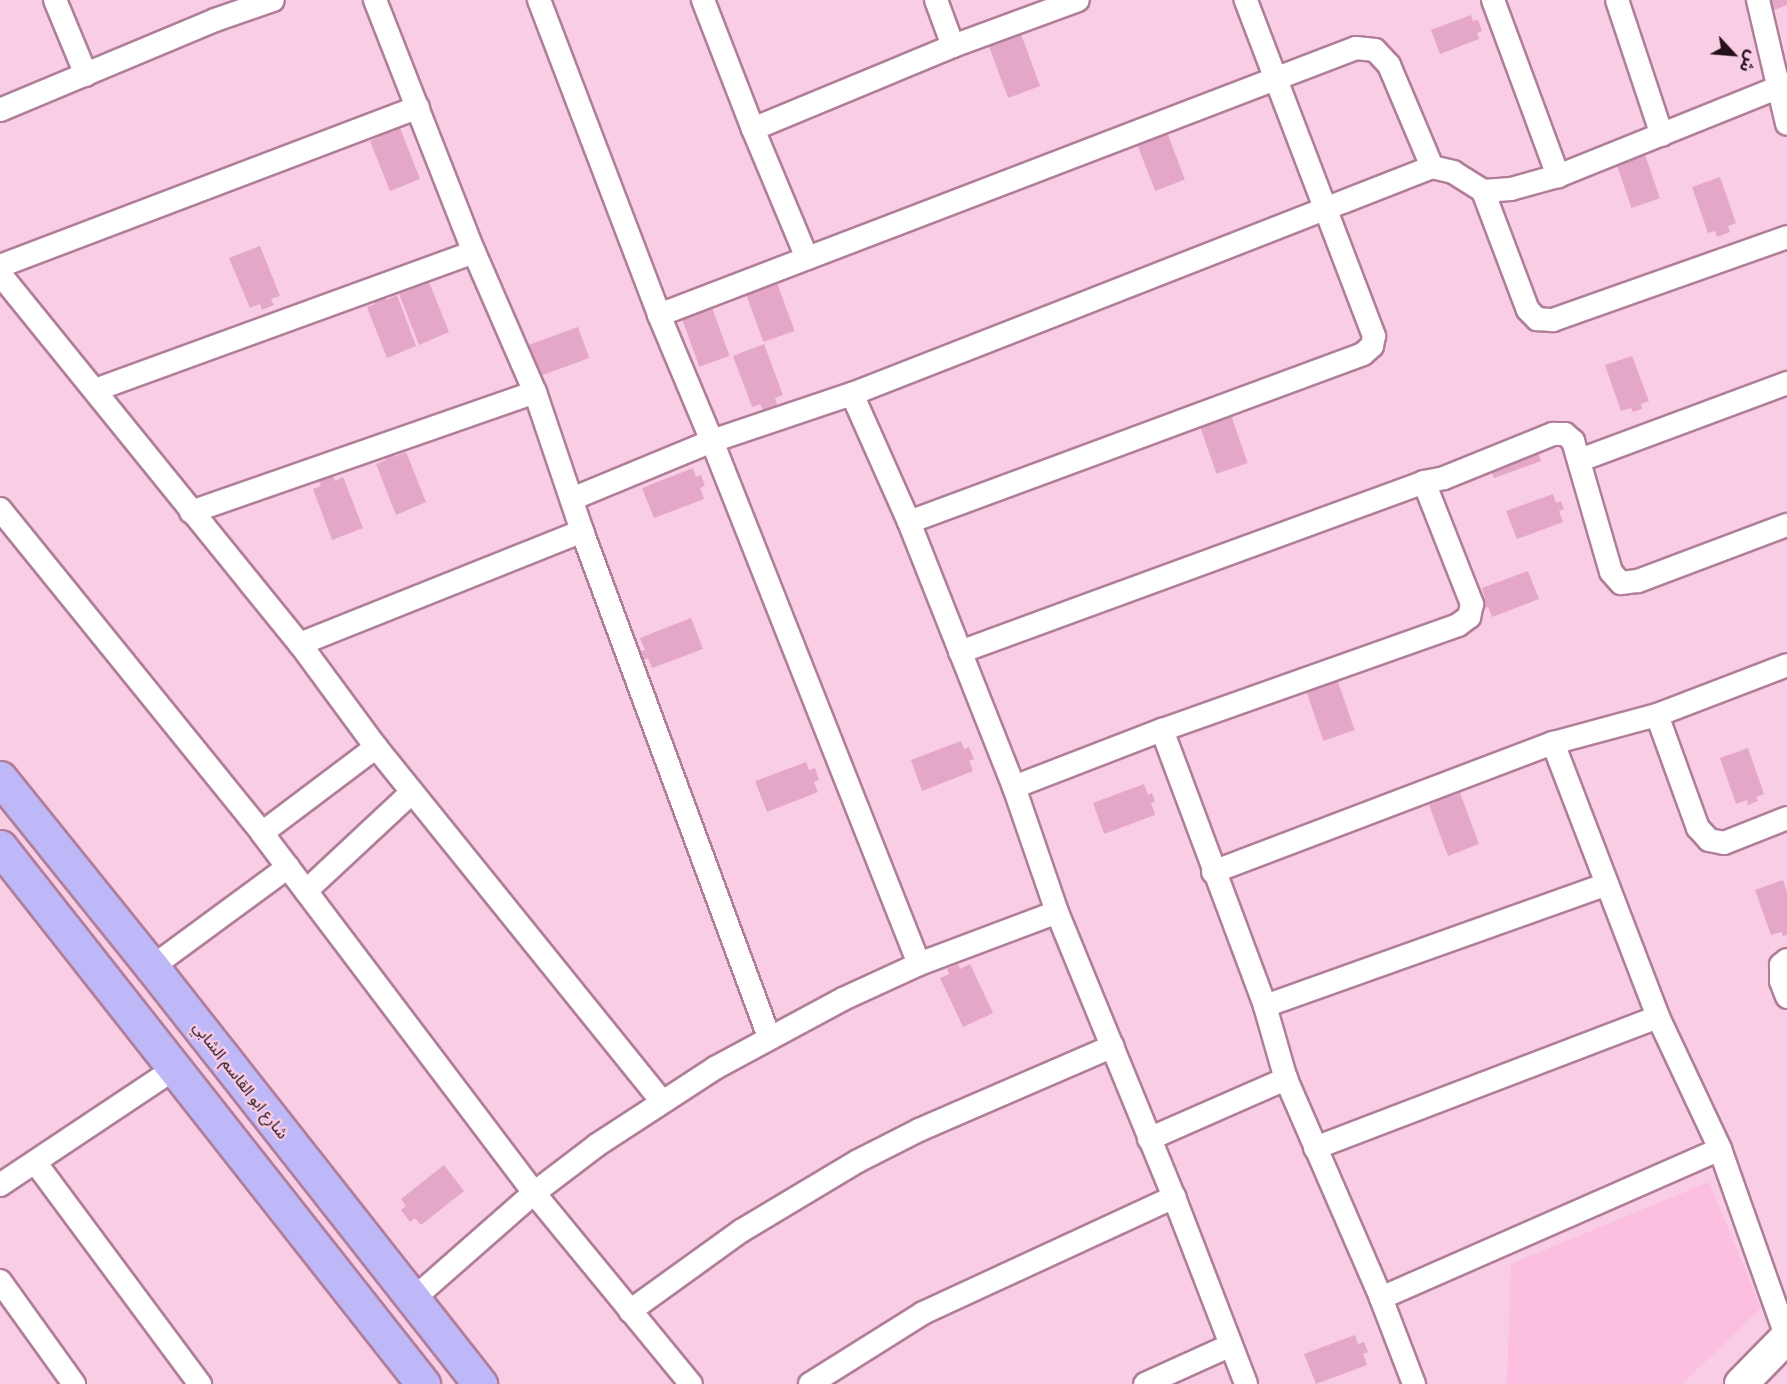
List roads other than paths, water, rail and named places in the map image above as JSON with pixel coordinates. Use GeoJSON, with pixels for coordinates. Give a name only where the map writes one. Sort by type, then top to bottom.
{"type":"FeatureCollection","features":[{"type":"Feature","properties":{"kind":"main road","name":"شارع ابو القاسم الشابي"},"geometry":{"type":"LineString","coordinates":[[0,778],[152,967],[480,1384]]}},
{"type":"Feature","properties":{"kind":"main road"},"geometry":{"type":"LineString","coordinates":[[0,847],[423,1384]]}},
{"type":"Feature","properties":{"kind":"main road"},"geometry":{"type":"LineString","coordinates":[[237,1149],[272,1120]]}},
{"type":"Feature","properties":{"kind":"street"},"geometry":{"type":"LineString","coordinates":[[55,0],[86,75]]}},
{"type":"Feature","properties":{"kind":"street"},"geometry":{"type":"LineString","coordinates":[[0,110],[86,75],[211,10],[273,0]]}},
{"type":"Feature","properties":{"kind":"street"},"geometry":{"type":"LineString","coordinates":[[375,0],[474,252],[535,392],[582,531],[768,1037]]}},
{"type":"Feature","properties":{"kind":"street"},"geometry":{"type":"LineString","coordinates":[[539,0],[659,315],[712,441],[919,964]]}},
{"type":"Feature","properties":{"kind":"street"},"geometry":{"type":"LineString","coordinates":[[703,0],[753,129],[807,258]]}},
{"type":"Feature","properties":{"kind":"street"},"geometry":{"type":"LineString","coordinates":[[936,0],[953,45]]}},
{"type":"Feature","properties":{"kind":"street"},"geometry":{"type":"LineString","coordinates":[[753,129],[953,45],[1078,0]]}},
{"type":"Feature","properties":{"kind":"street"},"geometry":{"type":"LineString","coordinates":[[909,522],[1362,354],[1372,346],[1374,336],[1323,208],[1246,0]]}},
{"type":"Feature","properties":{"kind":"street"},"geometry":{"type":"LineString","coordinates":[[1493,0],[1558,176]]}},
{"type":"Feature","properties":{"kind":"street"},"geometry":{"type":"LineString","coordinates":[[1617,0],[1662,135]]}},
{"type":"Feature","properties":{"kind":"street"},"geometry":{"type":"LineString","coordinates":[[1758,0],[1783,85],[1787,124]]}},
{"type":"Feature","properties":{"kind":"street"},"geometry":{"type":"LineString","coordinates":[[659,315],[1356,48],[1375,50],[1389,65],[1432,167]]}},
{"type":"Feature","properties":{"kind":"street"},"geometry":{"type":"LineString","coordinates":[[572,499],[712,441],[852,394],[1432,167],[1452,172],[1483,191],[1511,189],[1558,176],[1783,85]]}},
{"type":"Feature","properties":{"kind":"street"},"geometry":{"type":"LineString","coordinates":[[0,266],[418,107]]}},
{"type":"Feature","properties":{"kind":"street"},"geometry":{"type":"LineString","coordinates":[[1483,191],[1528,310],[1537,319],[1553,320],[1787,237]]}},
{"type":"Feature","properties":{"kind":"street"},"geometry":{"type":"LineString","coordinates":[[94,390],[474,252]]}},
{"type":"Feature","properties":{"kind":"street"},"geometry":{"type":"LineString","coordinates":[[0,274],[300,644],[376,747],[662,1101]]}},
{"type":"Feature","properties":{"kind":"street"},"geometry":{"type":"LineString","coordinates":[[1580,460],[1787,383]]}},
{"type":"Feature","properties":{"kind":"street"},"geometry":{"type":"LineString","coordinates":[[191,512],[535,392]]}},
{"type":"Feature","properties":{"kind":"street"},"geometry":{"type":"LineString","coordinates":[[852,394],[909,522],[1014,787],[1057,912],[1174,1197],[1246,1384]]}},
{"type":"Feature","properties":{"kind":"street"},"geometry":{"type":"LineString","coordinates":[[960,652],[1424,482],[1444,478],[1553,434],[1564,434],[1573,441],[1611,572],[1621,583],[1638,581],[1787,525]]}},
{"type":"Feature","properties":{"kind":"street"},"geometry":{"type":"LineString","coordinates":[[1014,787],[1162,730],[1458,625],[1469,617],[1472,604],[1424,482]]}},
{"type":"Feature","properties":{"kind":"street"},"geometry":{"type":"LineString","coordinates":[[0,509],[262,833],[534,1193],[691,1384]]}},
{"type":"Feature","properties":{"kind":"street"},"geometry":{"type":"LineString","coordinates":[[300,644],[582,531]]}},
{"type":"Feature","properties":{"kind":"street"},"geometry":{"type":"LineString","coordinates":[[1213,872],[1553,743],[1657,715],[1787,665]]}},
{"type":"Feature","properties":{"kind":"street"},"geometry":{"type":"LineString","coordinates":[[1657,715],[1698,828],[1709,840],[1724,843],[1787,818]]}},
{"type":"Feature","properties":{"kind":"street"},"geometry":{"type":"LineString","coordinates":[[1162,730],[1264,1006],[1286,1079],[1381,1298],[1414,1384]]}},
{"type":"Feature","properties":{"kind":"street"},"geometry":{"type":"LineString","coordinates":[[1553,743],[1658,1017],[1720,1149],[1787,1338],[1742,1384]]}},
{"type":"Feature","properties":{"kind":"street"},"geometry":{"type":"LineString","coordinates":[[262,833],[376,747]]}},
{"type":"Feature","properties":{"kind":"street"},"geometry":{"type":"LineString","coordinates":[[306,891],[412,792]]}},
{"type":"Feature","properties":{"kind":"street"},"geometry":{"type":"LineString","coordinates":[[152,967],[288,867]]}},
{"type":"Feature","properties":{"kind":"street"},"geometry":{"type":"LineString","coordinates":[[1264,1006],[1607,884]]}},
{"type":"Feature","properties":{"kind":"street"},"geometry":{"type":"LineString","coordinates":[[412,1300],[534,1193],[662,1101],[768,1037],[919,964],[1057,912]]}},
{"type":"Feature","properties":{"kind":"street"},"geometry":{"type":"LineString","coordinates":[[1787,960],[1781,965],[1781,981],[1787,997]]}},
{"type":"Feature","properties":{"kind":"street"},"geometry":{"type":"LineString","coordinates":[[1316,1148],[1658,1017]]}},
{"type":"Feature","properties":{"kind":"street"},"geometry":{"type":"LineString","coordinates":[[630,1311],[741,1231],[858,1161],[919,1130],[1113,1046]]}},
{"type":"Feature","properties":{"kind":"street"},"geometry":{"type":"LineString","coordinates":[[0,1185],[174,1070]]}},
{"type":"Feature","properties":{"kind":"street"},"geometry":{"type":"LineString","coordinates":[[1149,1139],[1286,1079]]}},
{"type":"Feature","properties":{"kind":"street"},"geometry":{"type":"LineString","coordinates":[[1381,1298],[1720,1149]]}},
{"type":"Feature","properties":{"kind":"street"},"geometry":{"type":"LineString","coordinates":[[35,1162],[200,1384]]}},
{"type":"Feature","properties":{"kind":"street"},"geometry":{"type":"LineString","coordinates":[[810,1384],[923,1313],[1174,1197]]}},
{"type":"Feature","properties":{"kind":"street"},"geometry":{"type":"LineString","coordinates":[[0,1281],[74,1384]]}},
{"type":"Feature","properties":{"kind":"street"},"geometry":{"type":"LineString","coordinates":[[1145,1384],[1231,1345]]}}]}
